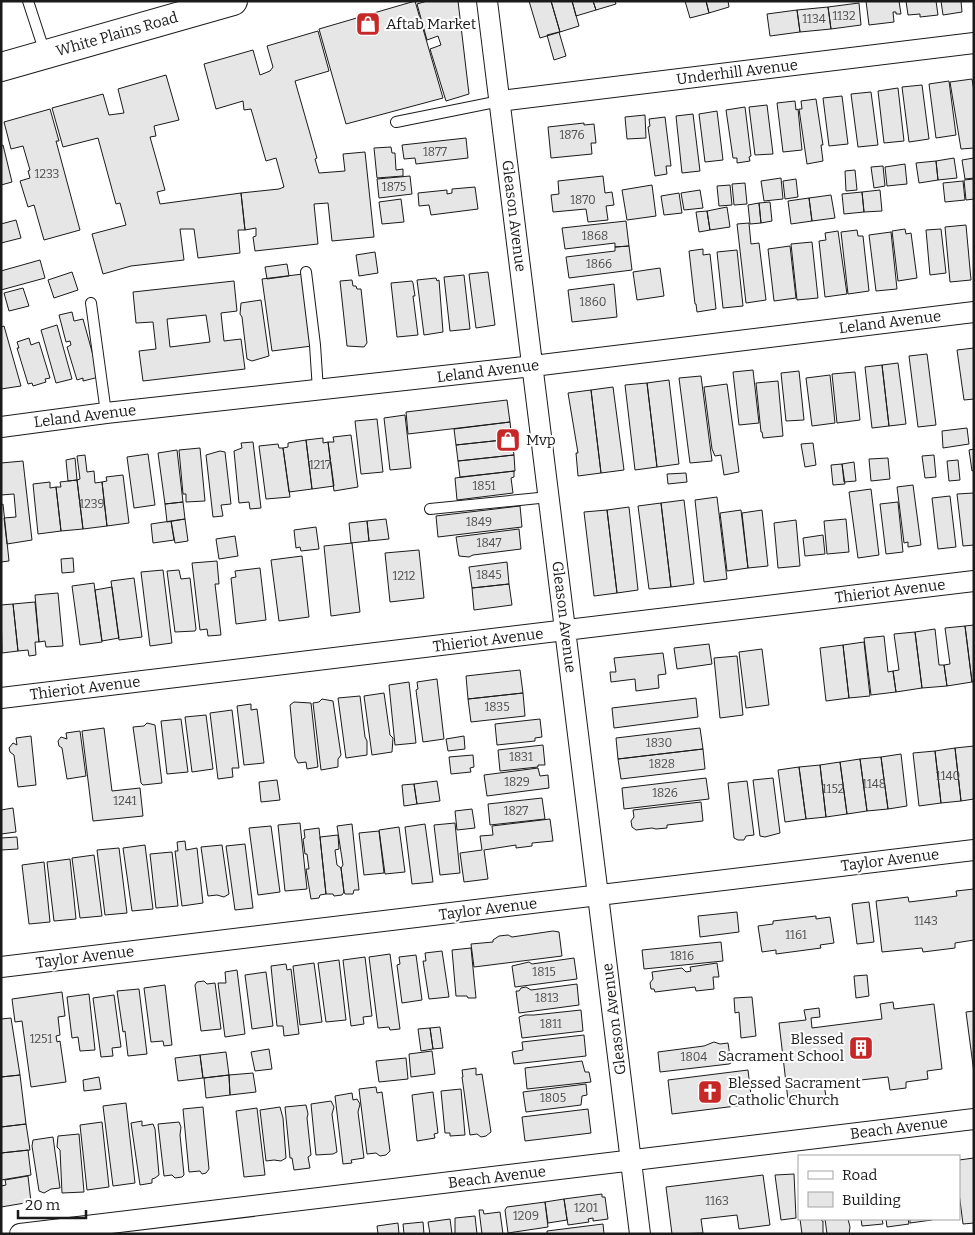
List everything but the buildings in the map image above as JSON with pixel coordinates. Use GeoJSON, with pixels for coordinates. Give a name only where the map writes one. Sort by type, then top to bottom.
{"type":"FeatureCollection","features":[{"type":"Feature","properties":{"kind":"main road","name":"White Plains Road"},"geometry":{"type":"LineString","coordinates":[[1,67],[233,1]]}},
{"type":"Feature","properties":{"kind":"street","name":"Gleason Avenue"},"geometry":{"type":"LineString","coordinates":[[487,1],[640,1234]]}},
{"type":"Feature","properties":{"kind":"street","name":"Underhill Avenue"},"geometry":{"type":"LineString","coordinates":[[500,101],[974,43]]}},
{"type":"Feature","properties":{"kind":"street","name":"Leland Avenue"},"geometry":{"type":"LineString","coordinates":[[1,427],[533,366],[974,312]]}},
{"type":"Feature","properties":{"kind":"street","name":"Thieriot Avenue"},"geometry":{"type":"LineString","coordinates":[[1,698],[974,581]]}},
{"type":"Feature","properties":{"kind":"street","name":"Taylor Avenue"},"geometry":{"type":"LineString","coordinates":[[1,967],[974,850]]}},
{"type":"Feature","properties":{"kind":"street","name":"Beach Avenue"},"geometry":{"type":"LineString","coordinates":[[20,1234],[974,1119]]}},
{"type":"Feature","properties":{"kind":"lane"},"geometry":{"type":"LineString","coordinates":[[28,1],[45,54]]}},
{"type":"Feature","properties":{"kind":"lane"},"geometry":{"type":"LineString","coordinates":[[396,122],[500,101]]}},
{"type":"Feature","properties":{"kind":"lane"},"geometry":{"type":"LineString","coordinates":[[306,272],[315,345],[318,390]]}},
{"type":"Feature","properties":{"kind":"lane"},"geometry":{"type":"LineString","coordinates":[[91,303],[106,414]]}},
{"type":"Feature","properties":{"kind":"lane"},"geometry":{"type":"LineString","coordinates":[[430,509],[549,497]]}},
{"type":"Feature","properties":{"kind":"place","name":"Aftab Market"},"geometry":{"type":"Point","coordinates":[368,24]}},
{"type":"Feature","properties":{"kind":"place","name":"Mvp"},"geometry":{"type":"Point","coordinates":[508,440]}},
{"type":"Feature","properties":{"kind":"place","name":"Blessed Sacrament School"},"geometry":{"type":"Point","coordinates":[861,1048]}},
{"type":"Feature","properties":{"kind":"place","name":"Blessed Sacrament Catholic Church"},"geometry":{"type":"Point","coordinates":[710,1092]}}]}
